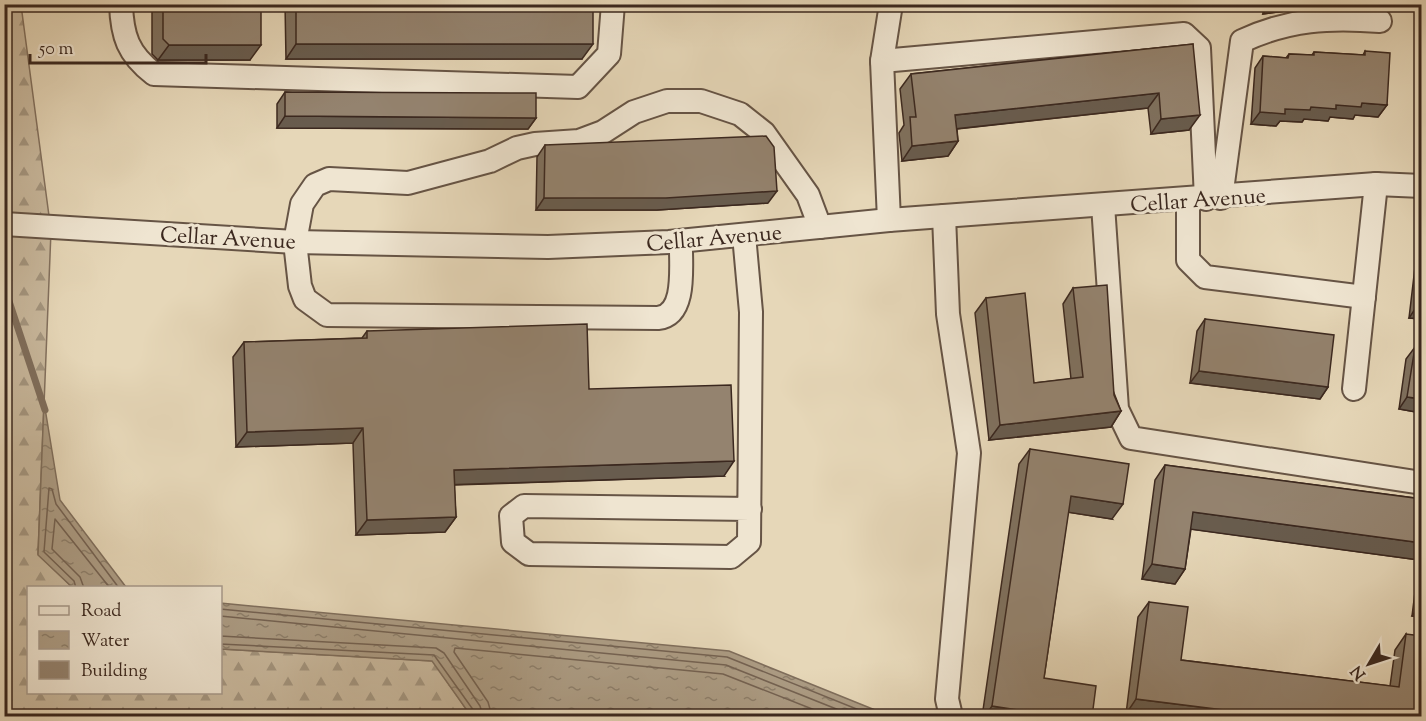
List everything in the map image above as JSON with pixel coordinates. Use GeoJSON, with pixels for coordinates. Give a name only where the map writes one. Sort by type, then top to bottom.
{"type":"FeatureCollection","features":[{"type":"Feature","properties":{"kind":"street"},"geometry":{"type":"LineString","coordinates":[[121,4],[122,32],[138,62],[154,74],[578,87],[609,54],[613,4]]}},
{"type":"Feature","properties":{"kind":"street"},"geometry":{"type":"LineString","coordinates":[[889,220],[882,60],[891,4]]}},
{"type":"Feature","properties":{"kind":"street"},"geometry":{"type":"LineString","coordinates":[[1364,297],[1205,277],[1188,260],[1205,199],[1242,41],[1267,30],[1335,11],[1380,21]]}},
{"type":"Feature","properties":{"kind":"street"},"geometry":{"type":"LineString","coordinates":[[882,60],[1184,34],[1199,48],[1205,199]]}},
{"type":"Feature","properties":{"kind":"street"},"geometry":{"type":"LineString","coordinates":[[681,241],[680,295],[669,312],[664,317],[658,318],[327,315],[305,299],[300,286],[295,242],[302,204],[315,185],[329,179],[408,183],[490,161],[526,146],[579,141],[603,132],[634,112],[667,101],[701,101],[740,114],[764,133],[808,195],[820,227]]}},
{"type":"Feature","properties":{"kind":"street"},"geometry":{"type":"LineString","coordinates":[[1354,389],[1376,184]]}},
{"type":"Feature","properties":{"kind":"street","name":"Cellar Avenue"},"geometry":{"type":"LineString","coordinates":[[4,224],[295,242],[548,247],[681,241],[889,220],[1205,199],[1376,184],[1422,186]]}},
{"type":"Feature","properties":{"kind":"street"},"geometry":{"type":"LineString","coordinates":[[1103,205],[1117,409],[1131,438],[1422,483]]}},
{"type":"Feature","properties":{"kind":"street"},"geometry":{"type":"LineString","coordinates":[[944,216],[948,314],[969,453],[947,699],[951,717]]}},
{"type":"Feature","properties":{"kind":"street"},"geometry":{"type":"LineString","coordinates":[[744,235],[751,312],[750,509],[749,542],[731,557],[529,554],[513,542],[511,516],[524,506],[750,509]]}},
{"type":"Feature","properties":{"kind":"green space"},"geometry":{"type":"Polygon","coordinates":[[[4,5],[21,5],[51,231],[38,554],[71,586],[27,586],[27,694],[222,694],[222,649],[433,661],[471,716],[5,716],[4,5]]]}},
{"type":"Feature","properties":{"kind":"water"},"geometry":{"type":"Polygon","coordinates":[[[44,402],[60,500],[125,586],[71,586],[38,555],[44,402]]]}},
{"type":"Feature","properties":{"kind":"water"},"geometry":{"type":"Polygon","coordinates":[[[222,603],[729,651],[890,716],[471,716],[432,661],[222,649],[222,603]]]}},
{"type":"Feature","properties":{"kind":"building"},"geometry":{"type":"Polygon","coordinates":[[[163,4],[261,4],[261,45],[169,45],[163,39],[163,4]]]}},
{"type":"Feature","properties":{"kind":"building"},"geometry":{"type":"Polygon","coordinates":[[[296,4],[593,4],[593,44],[296,44],[296,4]]]}},
{"type":"Feature","properties":{"kind":"building"},"geometry":{"type":"Polygon","coordinates":[[[1193,44],[1200,115],[1161,119],[1159,93],[955,115],[958,141],[912,146],[910,117],[916,117],[911,74],[1193,44]]]}},
{"type":"Feature","properties":{"kind":"building"},"geometry":{"type":"Polygon","coordinates":[[[1365,51],[1390,53],[1387,105],[1362,103],[1361,107],[1336,105],[1336,109],[1311,107],[1310,110],[1285,109],[1285,114],[1260,112],[1263,56],[1288,58],[1289,54],[1314,55],[1314,52],[1365,55],[1365,51]]]}},
{"type":"Feature","properties":{"kind":"building"},"geometry":{"type":"Polygon","coordinates":[[[285,92],[536,93],[536,118],[285,116],[285,92]]]}},
{"type":"Feature","properties":{"kind":"building"},"geometry":{"type":"Polygon","coordinates":[[[766,136],[774,147],[777,191],[666,198],[544,198],[545,145],[766,136]]]}},
{"type":"Feature","properties":{"kind":"building"},"geometry":{"type":"Polygon","coordinates":[[[1422,271],[1422,306],[1417,306],[1422,271]]]}},
{"type":"Feature","properties":{"kind":"building"},"geometry":{"type":"Polygon","coordinates":[[[1107,285],[1114,395],[1121,411],[1000,425],[986,298],[1025,293],[1034,383],[1083,377],[1073,288],[1107,285]]]}},
{"type":"Feature","properties":{"kind":"building"},"geometry":{"type":"Polygon","coordinates":[[[1205,319],[1334,335],[1328,387],[1199,371],[1205,319]]]}},
{"type":"Feature","properties":{"kind":"building"},"geometry":{"type":"Polygon","coordinates":[[[587,324],[589,389],[731,385],[734,461],[454,470],[456,517],[367,520],[363,428],[247,432],[244,342],[367,338],[367,331],[587,324]]]}},
{"type":"Feature","properties":{"kind":"building"},"geometry":{"type":"Polygon","coordinates":[[[1415,347],[1422,348],[1422,399],[1407,397],[1415,347]]]}},
{"type":"Feature","properties":{"kind":"building"},"geometry":{"type":"Polygon","coordinates":[[[1030,449],[1129,464],[1123,504],[1071,496],[1044,678],[1096,686],[1092,717],[1064,717],[992,706],[1030,449]]]}},
{"type":"Feature","properties":{"kind":"building"},"geometry":{"type":"Polygon","coordinates":[[[1165,465],[1422,499],[1422,543],[1193,512],[1185,569],[1152,564],[1165,465]]]}},
{"type":"Feature","properties":{"kind":"building"},"geometry":{"type":"Polygon","coordinates":[[[1149,602],[1188,607],[1181,660],[1399,687],[1406,634],[1422,636],[1422,717],[1280,717],[1136,699],[1149,602]]]}},
{"type":"Feature","properties":{"kind":"waterway"},"geometry":{"type":"LineString","coordinates":[[4,286],[45,410]]}}]}
